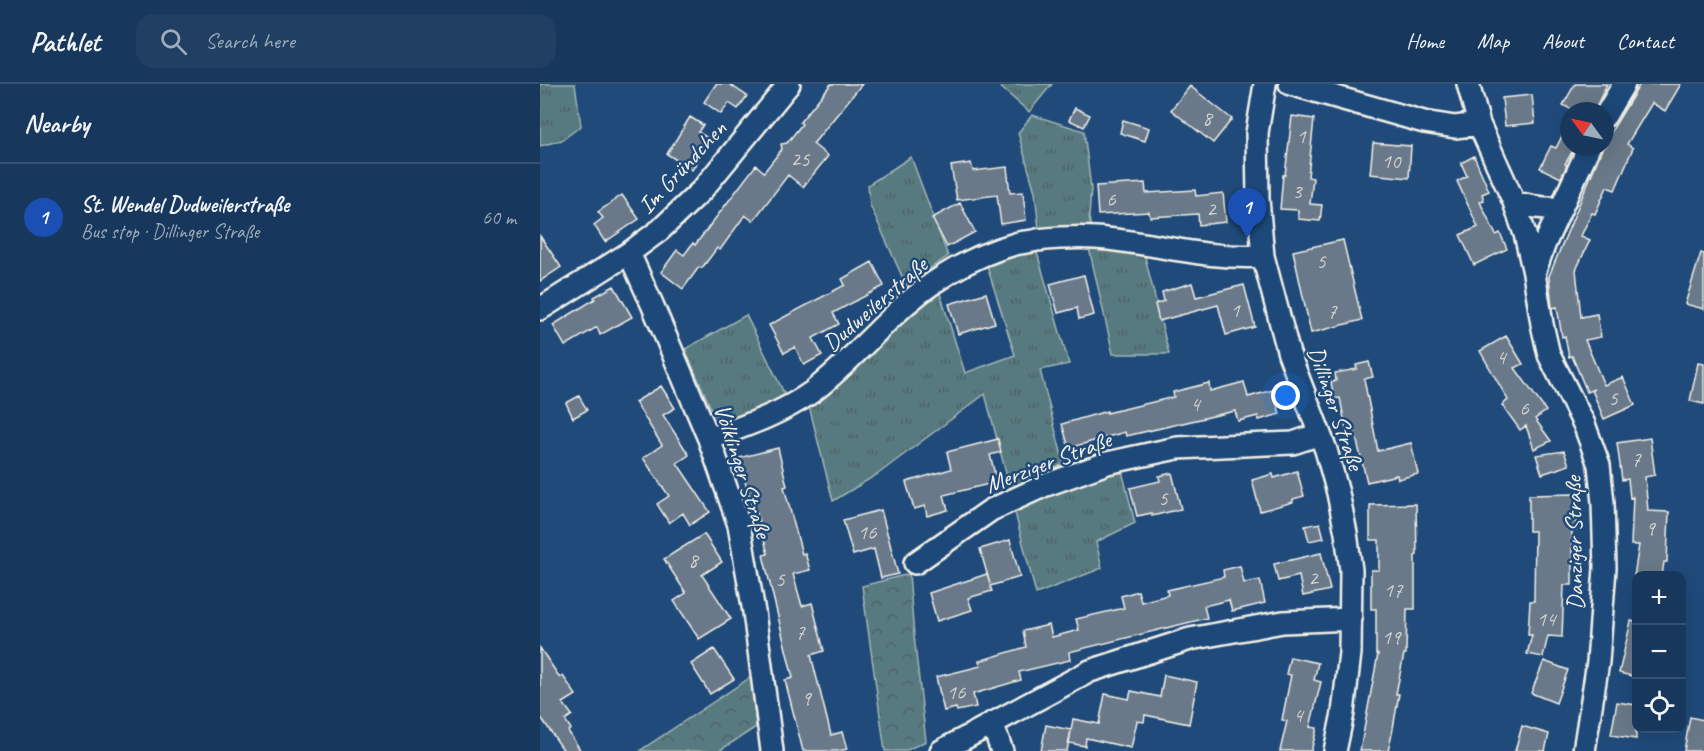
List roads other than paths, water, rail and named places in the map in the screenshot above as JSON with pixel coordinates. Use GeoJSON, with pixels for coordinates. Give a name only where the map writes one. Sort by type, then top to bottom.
{"type":"FeatureCollection","features":[{"type":"Feature","properties":{"kind":"street","name":"Im Gründchen"},"geometry":{"type":"LineString","coordinates":[[540,309],[629,253],[660,230],[702,190],[789,84]]}},
{"type":"Feature","properties":{"kind":"street","name":"Dillinger Straße"},"geometry":{"type":"LineString","coordinates":[[1265,84],[1257,133],[1258,199],[1263,256],[1289,354],[1320,434],[1338,493],[1351,570],[1350,653],[1343,713],[1335,751]]}},
{"type":"Feature","properties":{"kind":"street"},"geometry":{"type":"LineString","coordinates":[[1290,84],[1424,122],[1455,127],[1479,124]]}},
{"type":"Feature","properties":{"kind":"street","name":"Danziger Straße"},"geometry":{"type":"LineString","coordinates":[[1468,84],[1479,124],[1514,202],[1525,234],[1549,355],[1584,424],[1599,465],[1605,568],[1598,662],[1584,751]]}},
{"type":"Feature","properties":{"kind":"street"},"geometry":{"type":"LineString","coordinates":[[1613,102],[1624,84]]}},
{"type":"Feature","properties":{"kind":"street"},"geometry":{"type":"LineString","coordinates":[[1534,273],[1560,208],[1585,156]]}},
{"type":"Feature","properties":{"kind":"street"},"geometry":{"type":"LineString","coordinates":[[1514,202],[1528,206],[1560,208]]}},
{"type":"Feature","properties":{"kind":"street","name":"Dudweilerstraße"},"geometry":{"type":"LineString","coordinates":[[709,439],[767,418],[811,393],[852,359],[892,316],[932,284],[974,259],[1016,243],[1054,238],[1096,238],[1197,254],[1239,258],[1263,256]]}},
{"type":"Feature","properties":{"kind":"street","name":"Völklinger Straße"},"geometry":{"type":"LineString","coordinates":[[629,253],[709,439],[739,525],[754,612],[772,751]]}},
{"type":"Feature","properties":{"kind":"street","name":"Merziger Straße"},"geometry":{"type":"LineString","coordinates":[[915,563],[991,510],[1107,463],[1177,448],[1293,443],[1320,434]]}},
{"type":"Feature","properties":{"kind":"street"},"geometry":{"type":"LineString","coordinates":[[941,751],[1090,671],[1190,639],[1283,622],[1351,620]]}},
{"type":"Feature","properties":{"kind":"street"},"geometry":{"type":"LineString","coordinates":[[992,723],[1002,751]]}},
{"type":"Feature","properties":{"kind":"place","name":"St. Wendel Dudweilerstraße"},"geometry":{"type":"Point","coordinates":[1247,238]}}]}
